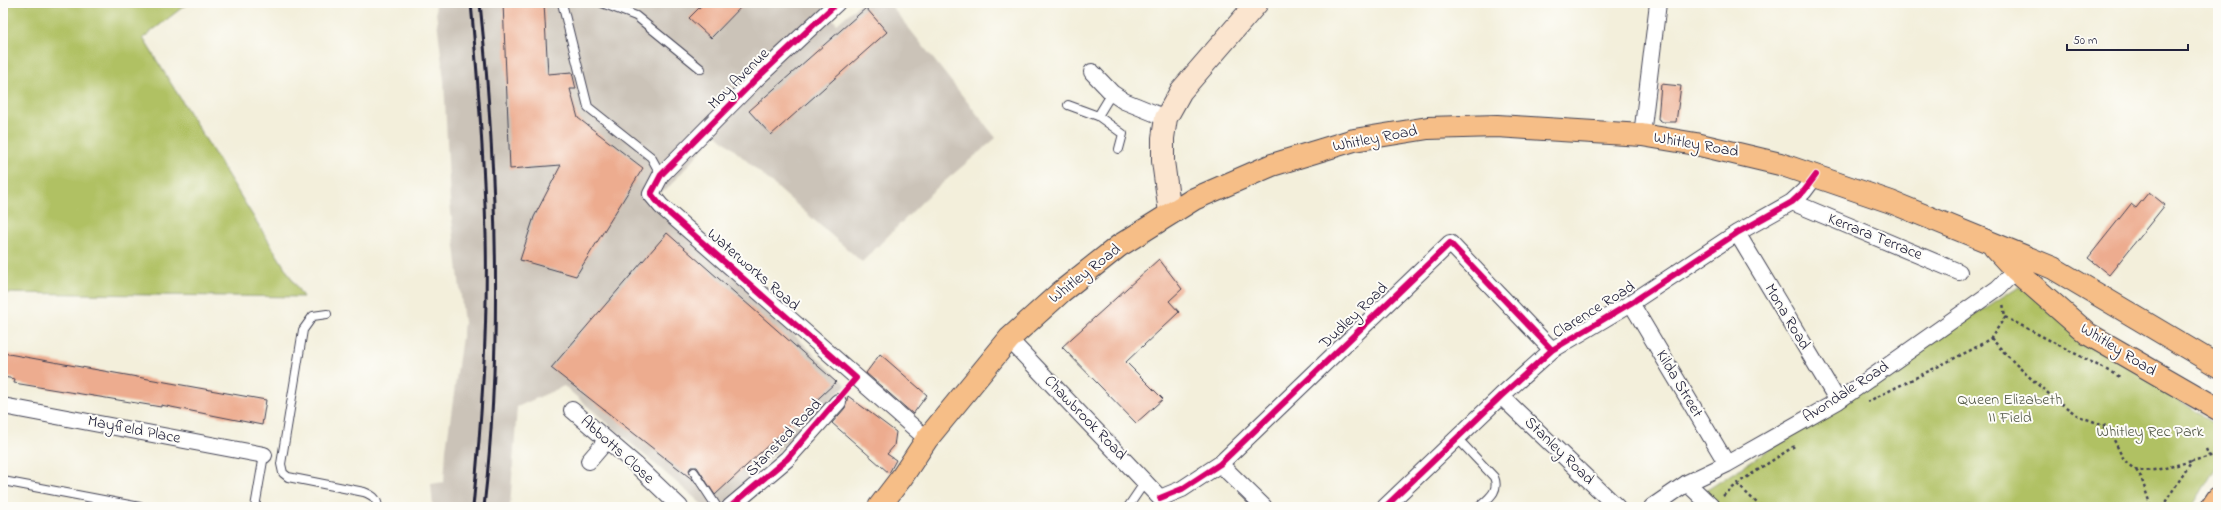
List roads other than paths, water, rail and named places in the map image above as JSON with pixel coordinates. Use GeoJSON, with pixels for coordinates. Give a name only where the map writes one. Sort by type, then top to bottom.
{"type":"FeatureCollection","features":[{"type":"Feature","properties":{"kind":"main road","name":"Whitley Road"},"geometry":{"type":"LineString","coordinates":[[879,507],[902,477],[927,439],[1009,339],[1079,278],[1119,246],[1194,199],[1272,165],[1354,140],[1392,133],[1463,125],[1642,136],[1696,144],[1747,155],[1816,175],[1957,228],[1992,244],[2021,264],[2088,334],[2218,409]]}},
{"type":"Feature","properties":{"kind":"main road","name":"Whitley Road"},"geometry":{"type":"LineString","coordinates":[[2021,264],[2053,268],[2218,366]]}},
{"type":"Feature","properties":{"kind":"main road"},"geometry":{"type":"LineString","coordinates":[[2212,507],[2218,498]]}},
{"type":"Feature","properties":{"kind":"street","name":"Moy Avenue"},"geometry":{"type":"LineString","coordinates":[[661,175],[755,80],[837,3]]}},
{"type":"Feature","properties":{"kind":"street"},"geometry":{"type":"LineString","coordinates":[[1170,213],[1163,161],[1163,138],[1166,118],[1181,91],[1256,3]]}},
{"type":"Feature","properties":{"kind":"street"},"geometry":{"type":"LineString","coordinates":[[1642,136],[1658,3]]}},
{"type":"Feature","properties":{"kind":"street"},"geometry":{"type":"LineString","coordinates":[[1092,72],[1112,93],[1124,101],[1166,118]]}},
{"type":"Feature","properties":{"kind":"street","name":"Waterworks Road"},"geometry":{"type":"LineString","coordinates":[[661,175],[651,194],[661,206],[927,439]]}},
{"type":"Feature","properties":{"kind":"street","name":"Clarence Road"},"geometry":{"type":"LineString","coordinates":[[1385,507],[1501,396],[1552,350],[1631,303],[1737,233],[1792,202],[1804,191],[1816,175]]}},
{"type":"Feature","properties":{"kind":"street","name":"Kerrara Terrace"},"geometry":{"type":"LineString","coordinates":[[1792,202],[1959,272]]}},
{"type":"Feature","properties":{"kind":"street","name":"Mona Road"},"geometry":{"type":"LineString","coordinates":[[1737,233],[1838,400]]}},
{"type":"Feature","properties":{"kind":"street","name":"Dudley Road"},"geometry":{"type":"LineString","coordinates":[[1160,502],[1220,464],[1450,243],[1552,350]]}},
{"type":"Feature","properties":{"kind":"street","name":"Avondale Road"},"geometry":{"type":"LineString","coordinates":[[1652,507],[1687,483],[1727,464],[1838,400],[1998,288],[2021,264]]}},
{"type":"Feature","properties":{"kind":"street","name":"Kilda Street"},"geometry":{"type":"LineString","coordinates":[[1631,303],[1727,464]]}},
{"type":"Feature","properties":{"kind":"street","name":"Chawbrook Road"},"geometry":{"type":"LineString","coordinates":[[1009,339],[1145,482],[1160,502]]}},
{"type":"Feature","properties":{"kind":"street","name":"Stanley Road"},"geometry":{"type":"LineString","coordinates":[[1501,396],[1617,507]]}},
{"type":"Feature","properties":{"kind":"street","name":"Stansted Road"},"geometry":{"type":"LineString","coordinates":[[730,507],[787,459],[838,402]]}},
{"type":"Feature","properties":{"kind":"street","name":"Mayfield Place"},"geometry":{"type":"LineString","coordinates":[[3,406],[264,455]]}},
{"type":"Feature","properties":{"kind":"street","name":"Abbotts Close"},"geometry":{"type":"LineString","coordinates":[[572,410],[680,507]]}},
{"type":"Feature","properties":{"kind":"street"},"geometry":{"type":"LineString","coordinates":[[589,461],[607,440]]}},
{"type":"Feature","properties":{"kind":"street"},"geometry":{"type":"LineString","coordinates":[[1220,464],[1264,507]]}},
{"type":"Feature","properties":{"kind":"street"},"geometry":{"type":"LineString","coordinates":[[1687,483],[1712,507]]}},
{"type":"Feature","properties":{"kind":"lane"},"geometry":{"type":"LineString","coordinates":[[562,3],[588,107],[651,157],[661,175]]}},
{"type":"Feature","properties":{"kind":"lane"},"geometry":{"type":"LineString","coordinates":[[602,3],[636,16],[701,70]]}},
{"type":"Feature","properties":{"kind":"lane"},"geometry":{"type":"LineString","coordinates":[[1098,116],[1112,93]]}},
{"type":"Feature","properties":{"kind":"lane"},"geometry":{"type":"LineString","coordinates":[[1068,105],[1098,116],[1123,134],[1119,149]]}},
{"type":"Feature","properties":{"kind":"lane"},"geometry":{"type":"LineString","coordinates":[[327,314],[313,316],[303,330],[281,464],[283,473],[288,477],[364,492],[372,495],[377,500],[378,507]]}},
{"type":"Feature","properties":{"kind":"lane"},"geometry":{"type":"LineString","coordinates":[[1457,438],[1494,477],[1497,483],[1496,490],[1479,507]]}},
{"type":"Feature","properties":{"kind":"lane"},"geometry":{"type":"LineString","coordinates":[[255,507],[264,455]]}},
{"type":"Feature","properties":{"kind":"lane"},"geometry":{"type":"LineString","coordinates":[[694,472],[716,507]]}},
{"type":"Feature","properties":{"kind":"lane"},"geometry":{"type":"LineString","coordinates":[[3,481],[140,507]]}},
{"type":"Feature","properties":{"kind":"lane"},"geometry":{"type":"LineString","coordinates":[[1128,507],[1145,482]]}},
{"type":"Feature","properties":{"kind":"railway"},"geometry":{"type":"LineString","coordinates":[[471,3],[482,148],[486,235],[484,371],[473,507]]}},
{"type":"Feature","properties":{"kind":"railway"},"geometry":{"type":"LineString","coordinates":[[480,3],[486,66],[494,192],[496,255],[494,381],[484,507]]}},
{"type":"Feature","properties":{"kind":"park label","name":"Queen Elizabeth II Field"},"geometry":{"type":"Point","coordinates":[2010,409]}},
{"type":"Feature","properties":{"kind":"park label","name":"Whitley Rec Park"},"geometry":{"type":"Point","coordinates":[2150,432]}}]}
